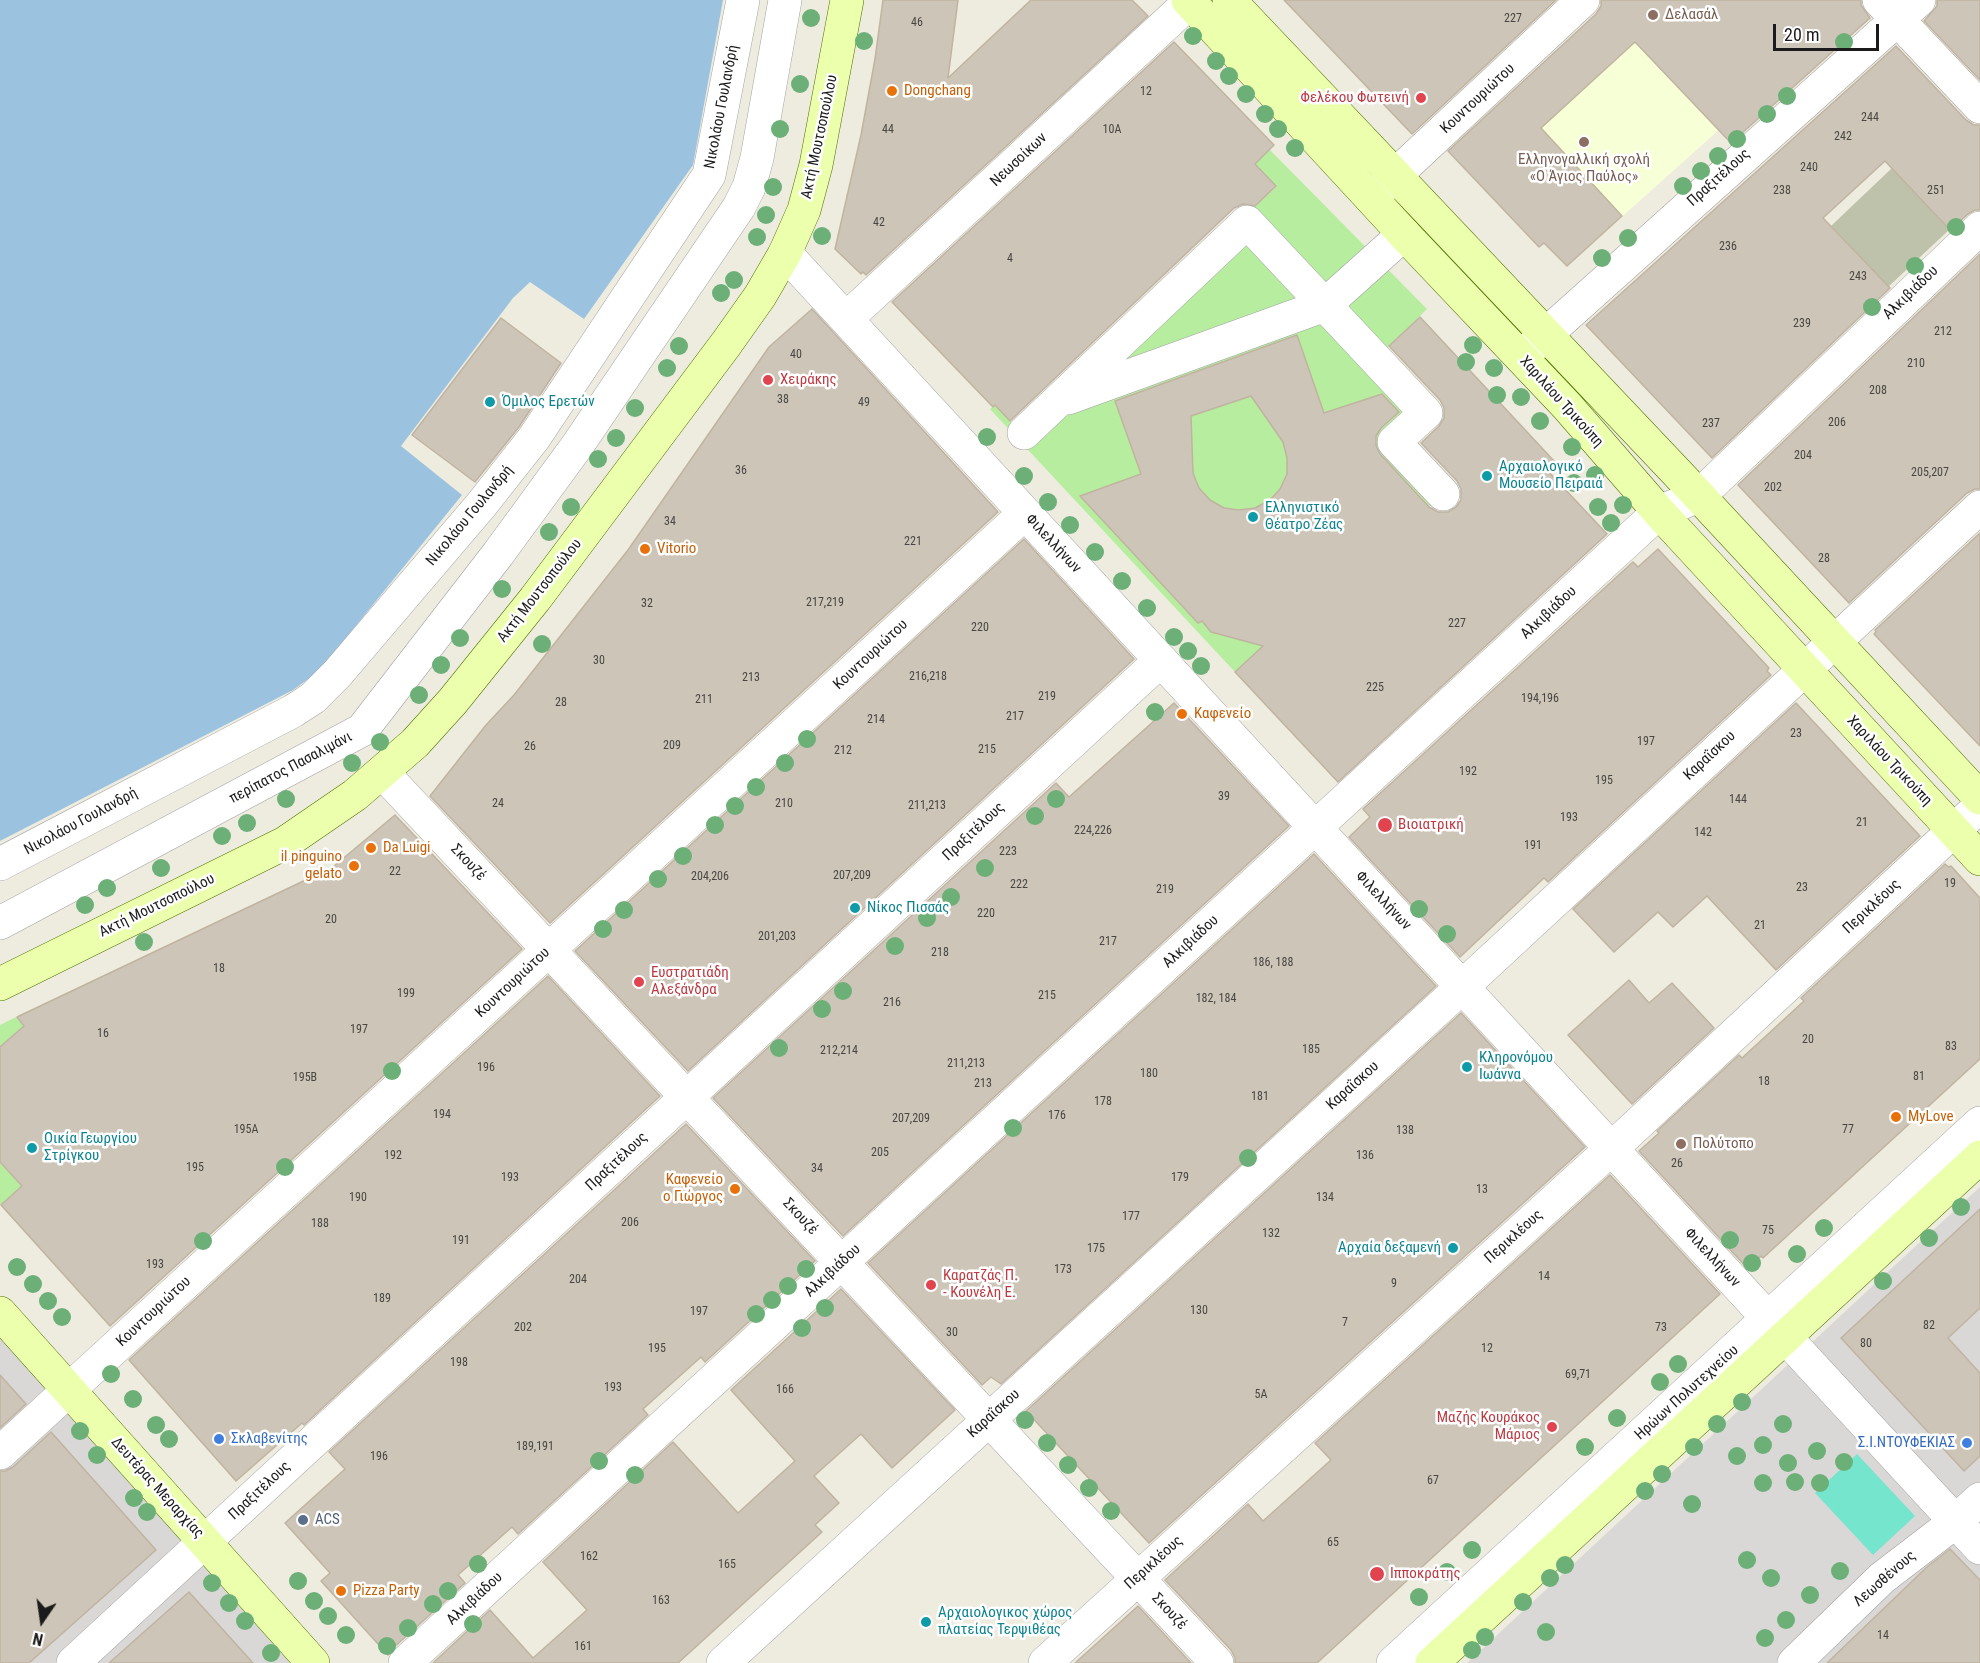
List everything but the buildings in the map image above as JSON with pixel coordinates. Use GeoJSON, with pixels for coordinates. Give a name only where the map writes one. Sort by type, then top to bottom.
{"type":"FeatureCollection","features":[{"type":"Feature","properties":{"kind":"main road","name":"Ακτή Μουτσοπούλου"},"geometry":{"type":"LineString","coordinates":[[0,984],[285,843],[355,795],[415,743],[453,701],[535,599],[726,345],[760,296],[785,253],[804,210],[816,165],[846,0]]}},
{"type":"Feature","properties":{"kind":"main road","name":"Χαριλάου Τρικούπη"},"geometry":{"type":"LineString","coordinates":[[1229,0],[1383,187],[1404,234],[1567,406],[1659,512],[1980,859]]}},
{"type":"Feature","properties":{"kind":"main road","name":"Χαριλάου Τρικούπη"},"geometry":{"type":"LineString","coordinates":[[1190,1],[1383,187],[1545,335],[1699,496],[1980,798]]}},
{"type":"Feature","properties":{"kind":"main road","name":"Ηρώων Πολυτεχνείου"},"geometry":{"type":"LineString","coordinates":[[1432,1663],[1716,1399],[1777,1329],[1833,1291],[1980,1157]]}},
{"type":"Feature","properties":{"kind":"main road","name":"Δευτέρας Μεραρχίας"},"geometry":{"type":"LineString","coordinates":[[0,1313],[314,1663]]}},
{"type":"Feature","properties":{"kind":"street","name":"Νικολάου Γουλανδρή"},"geometry":{"type":"LineString","coordinates":[[0,864],[293,711],[313,698],[337,674],[482,504],[534,438],[590,357],[709,174],[743,0]]}},
{"type":"Feature","properties":{"kind":"street","name":"περίπατος Πασαλιμάνι"},"geometry":{"type":"LineString","coordinates":[[0,923],[362,730],[498,554],[577,446],[739,207],[749,187],[757,158],[785,0]]}},
{"type":"Feature","properties":{"kind":"street","name":"Κουντουριώτου"},"geometry":{"type":"LineString","coordinates":[[1383,187],[1583,0]]}},
{"type":"Feature","properties":{"kind":"street","name":"Νεωσοίκων"},"geometry":{"type":"LineString","coordinates":[[846,319],[1190,1]]}},
{"type":"Feature","properties":{"kind":"street"},"geometry":{"type":"LineString","coordinates":[[1898,6],[1980,107]]}},
{"type":"Feature","properties":{"kind":"street","name":"Πραξιτέλους"},"geometry":{"type":"LineString","coordinates":[[1521,358],[1898,6]]}},
{"type":"Feature","properties":{"kind":"street"},"geometry":{"type":"LineString","coordinates":[[1024,433],[1247,222],[1426,413],[1394,442],[1443,494]]}},
{"type":"Feature","properties":{"kind":"street","name":"Αλκιβιάδου"},"geometry":{"type":"LineString","coordinates":[[405,1663],[1659,512],[1699,496],[1980,228]]}},
{"type":"Feature","properties":{"kind":"street"},"geometry":{"type":"LineString","coordinates":[[1057,402],[1325,305],[1404,234]]}},
{"type":"Feature","properties":{"kind":"street","name":"Φιλελλήνων"},"geometry":{"type":"LineString","coordinates":[[785,253],[1980,1548]]}},
{"type":"Feature","properties":{"kind":"street","name":"Καραΐσκου"},"geometry":{"type":"LineString","coordinates":[[723,1663],[1462,987],[1980,507]]}},
{"type":"Feature","properties":{"kind":"street","name":"Κουντουριώτου"},"geometry":{"type":"LineString","coordinates":[[0,1453],[1025,513]]}},
{"type":"Feature","properties":{"kind":"street","name":"Πραξιτέλους"},"geometry":{"type":"LineString","coordinates":[[73,1663],[1161,660]]}},
{"type":"Feature","properties":{"kind":"street","name":"Σκουζέ"},"geometry":{"type":"LineString","coordinates":[[382,772],[1217,1663]]}},
{"type":"Feature","properties":{"kind":"street","name":"Περικλέους"},"geometry":{"type":"LineString","coordinates":[[1045,1663],[1137,1577],[1611,1149],[1980,806]]}},
{"type":"Feature","properties":{"kind":"street","name":"Ηρώων Πολυτεχνείου"},"geometry":{"type":"LineString","coordinates":[[1393,1663],[1777,1329],[1980,1123]]}},
{"type":"Feature","properties":{"kind":"street","name":"Λεωσθένους"},"geometry":{"type":"LineString","coordinates":[[1794,1663],[1882,1578],[1955,1522],[1980,1499]]}},
{"type":"Feature","properties":{"kind":"shaded area"},"geometry":{"type":"Polygon","coordinates":[[[0,0],[723,0],[693,165],[584,319],[530,282],[513,298],[401,446],[462,495],[324,665],[293,690],[0,841],[0,0]]]}},
{"type":"Feature","properties":{"kind":"shaded area","name":"Ελληνογαλλική σχολή «Ο Άγιος Παύλος»"},"geometry":{"type":"Polygon","coordinates":[[[1612,0],[1759,94],[1567,266],[1544,243],[1539,247],[1451,154],[1612,0]]]}},
{"type":"Feature","properties":{"kind":"shaded area"},"geometry":{"type":"Polygon","coordinates":[[[1892,168],[1950,229],[1888,287],[1831,226],[1892,168]]]}},
{"type":"Feature","properties":{"kind":"shaded area"},"geometry":{"type":"Polygon","coordinates":[[[1980,1187],[1980,1663],[1467,1663],[1893,1267],[1980,1187]]]}},
{"type":"Feature","properties":{"kind":"shaded area"},"geometry":{"type":"Polygon","coordinates":[[[0,1336],[64,1406],[290,1663],[0,1663],[0,1336]]]}},
{"type":"Feature","properties":{"kind":"shaded area"},"geometry":{"type":"Polygon","coordinates":[[[1857,1454],[1915,1516],[1873,1555],[1815,1493],[1857,1454]]]}},
{"type":"Feature","properties":{"kind":"green space"},"geometry":{"type":"Polygon","coordinates":[[[1269,149],[1427,309],[1380,355],[1434,414],[1404,443],[1447,490],[1361,570],[1304,608],[1235,672],[990,409],[995,405],[1016,427],[1276,187],[1255,163],[1269,149]]]}},
{"type":"Feature","properties":{"kind":"green space"},"geometry":{"type":"Polygon","coordinates":[[[16,1017],[24,1026],[0,1084],[0,1025],[16,1017]]]}},
{"type":"Feature","properties":{"kind":"green space"},"geometry":{"type":"Polygon","coordinates":[[[0,1162],[22,1186],[1,1205],[0,1204],[0,1162]]]}},
{"type":"Feature","properties":{"kind":"place","name":"Δελασάλ"},"geometry":{"type":"Point","coordinates":[1653,15]}},
{"type":"Feature","properties":{"kind":"place","name":"Dongchang"},"geometry":{"type":"Point","coordinates":[892,91]}},
{"type":"Feature","properties":{"kind":"place","name":"Φελέκου Φωτεινή"},"geometry":{"type":"Point","coordinates":[1421,98]}},
{"type":"Feature","properties":{"kind":"place","name":"Ελληνογαλλική σχολή «Ο Άγιος Παύλος»"},"geometry":{"type":"Point","coordinates":[1584,142]}},
{"type":"Feature","properties":{"kind":"place","name":"Χειράκης"},"geometry":{"type":"Point","coordinates":[768,380]}},
{"type":"Feature","properties":{"kind":"place","name":"Όμιλος Ερετών"},"geometry":{"type":"Point","coordinates":[490,402]}},
{"type":"Feature","properties":{"kind":"place","name":"Αρχαιολογικό Μουσείο Πειραιά"},"geometry":{"type":"Point","coordinates":[1487,476]}},
{"type":"Feature","properties":{"kind":"place","name":"Ελληνιστικό Θέατρο Ζέας"},"geometry":{"type":"Point","coordinates":[1253,517]}},
{"type":"Feature","properties":{"kind":"place","name":"Vitorio"},"geometry":{"type":"Point","coordinates":[645,549]}},
{"type":"Feature","properties":{"kind":"place","name":"Καφενείο"},"geometry":{"type":"Point","coordinates":[1182,714]}},
{"type":"Feature","properties":{"kind":"place","name":"Βιοιατρική"},"geometry":{"type":"Point","coordinates":[1385,825]}},
{"type":"Feature","properties":{"kind":"place","name":"Da Luigi"},"geometry":{"type":"Point","coordinates":[371,848]}},
{"type":"Feature","properties":{"kind":"place","name":"il pinguino gelato"},"geometry":{"type":"Point","coordinates":[354,866]}},
{"type":"Feature","properties":{"kind":"place","name":"Νίκος Πισσάς"},"geometry":{"type":"Point","coordinates":[855,908]}},
{"type":"Feature","properties":{"kind":"place","name":"Ευστρατιάδη Αλεξάνδρα"},"geometry":{"type":"Point","coordinates":[639,982]}},
{"type":"Feature","properties":{"kind":"place","name":"Κληρονόμου Ιωάννα"},"geometry":{"type":"Point","coordinates":[1467,1067]}},
{"type":"Feature","properties":{"kind":"place","name":"MyLove"},"geometry":{"type":"Point","coordinates":[1896,1117]}},
{"type":"Feature","properties":{"kind":"place","name":"Πολύτοπο"},"geometry":{"type":"Point","coordinates":[1681,1144]}},
{"type":"Feature","properties":{"kind":"place","name":"Οικία Γεωργίου Στρίγκου"},"geometry":{"type":"Point","coordinates":[32,1148]}},
{"type":"Feature","properties":{"kind":"place","name":"Καφενείο ο Γιώργος"},"geometry":{"type":"Point","coordinates":[735,1189]}},
{"type":"Feature","properties":{"kind":"place","name":"Αρχαία δεξαμενή"},"geometry":{"type":"Point","coordinates":[1453,1248]}},
{"type":"Feature","properties":{"kind":"place","name":"Καρατζάς Π. - Κουνέλη Ε."},"geometry":{"type":"Point","coordinates":[931,1285]}},
{"type":"Feature","properties":{"kind":"place","name":"Μαζής Κουράκος Μάριος"},"geometry":{"type":"Point","coordinates":[1552,1427]}},
{"type":"Feature","properties":{"kind":"place","name":"Σκλαβενίτης"},"geometry":{"type":"Point","coordinates":[219,1439]}},
{"type":"Feature","properties":{"kind":"place","name":"Σ.Ι.ΝΤΟΥΦΕΚΙΑΣ"},"geometry":{"type":"Point","coordinates":[1967,1443]}},
{"type":"Feature","properties":{"kind":"place","name":"ACS"},"geometry":{"type":"Point","coordinates":[303,1520]}},
{"type":"Feature","properties":{"kind":"place","name":"Ιπποκράτης"},"geometry":{"type":"Point","coordinates":[1377,1574]}},
{"type":"Feature","properties":{"kind":"place","name":"Pizza Party"},"geometry":{"type":"Point","coordinates":[341,1591]}},
{"type":"Feature","properties":{"kind":"place","name":"Αρχαιολογικος χώρος πλατείας Τερψιθέας"},"geometry":{"type":"Point","coordinates":[926,1622]}}]}
